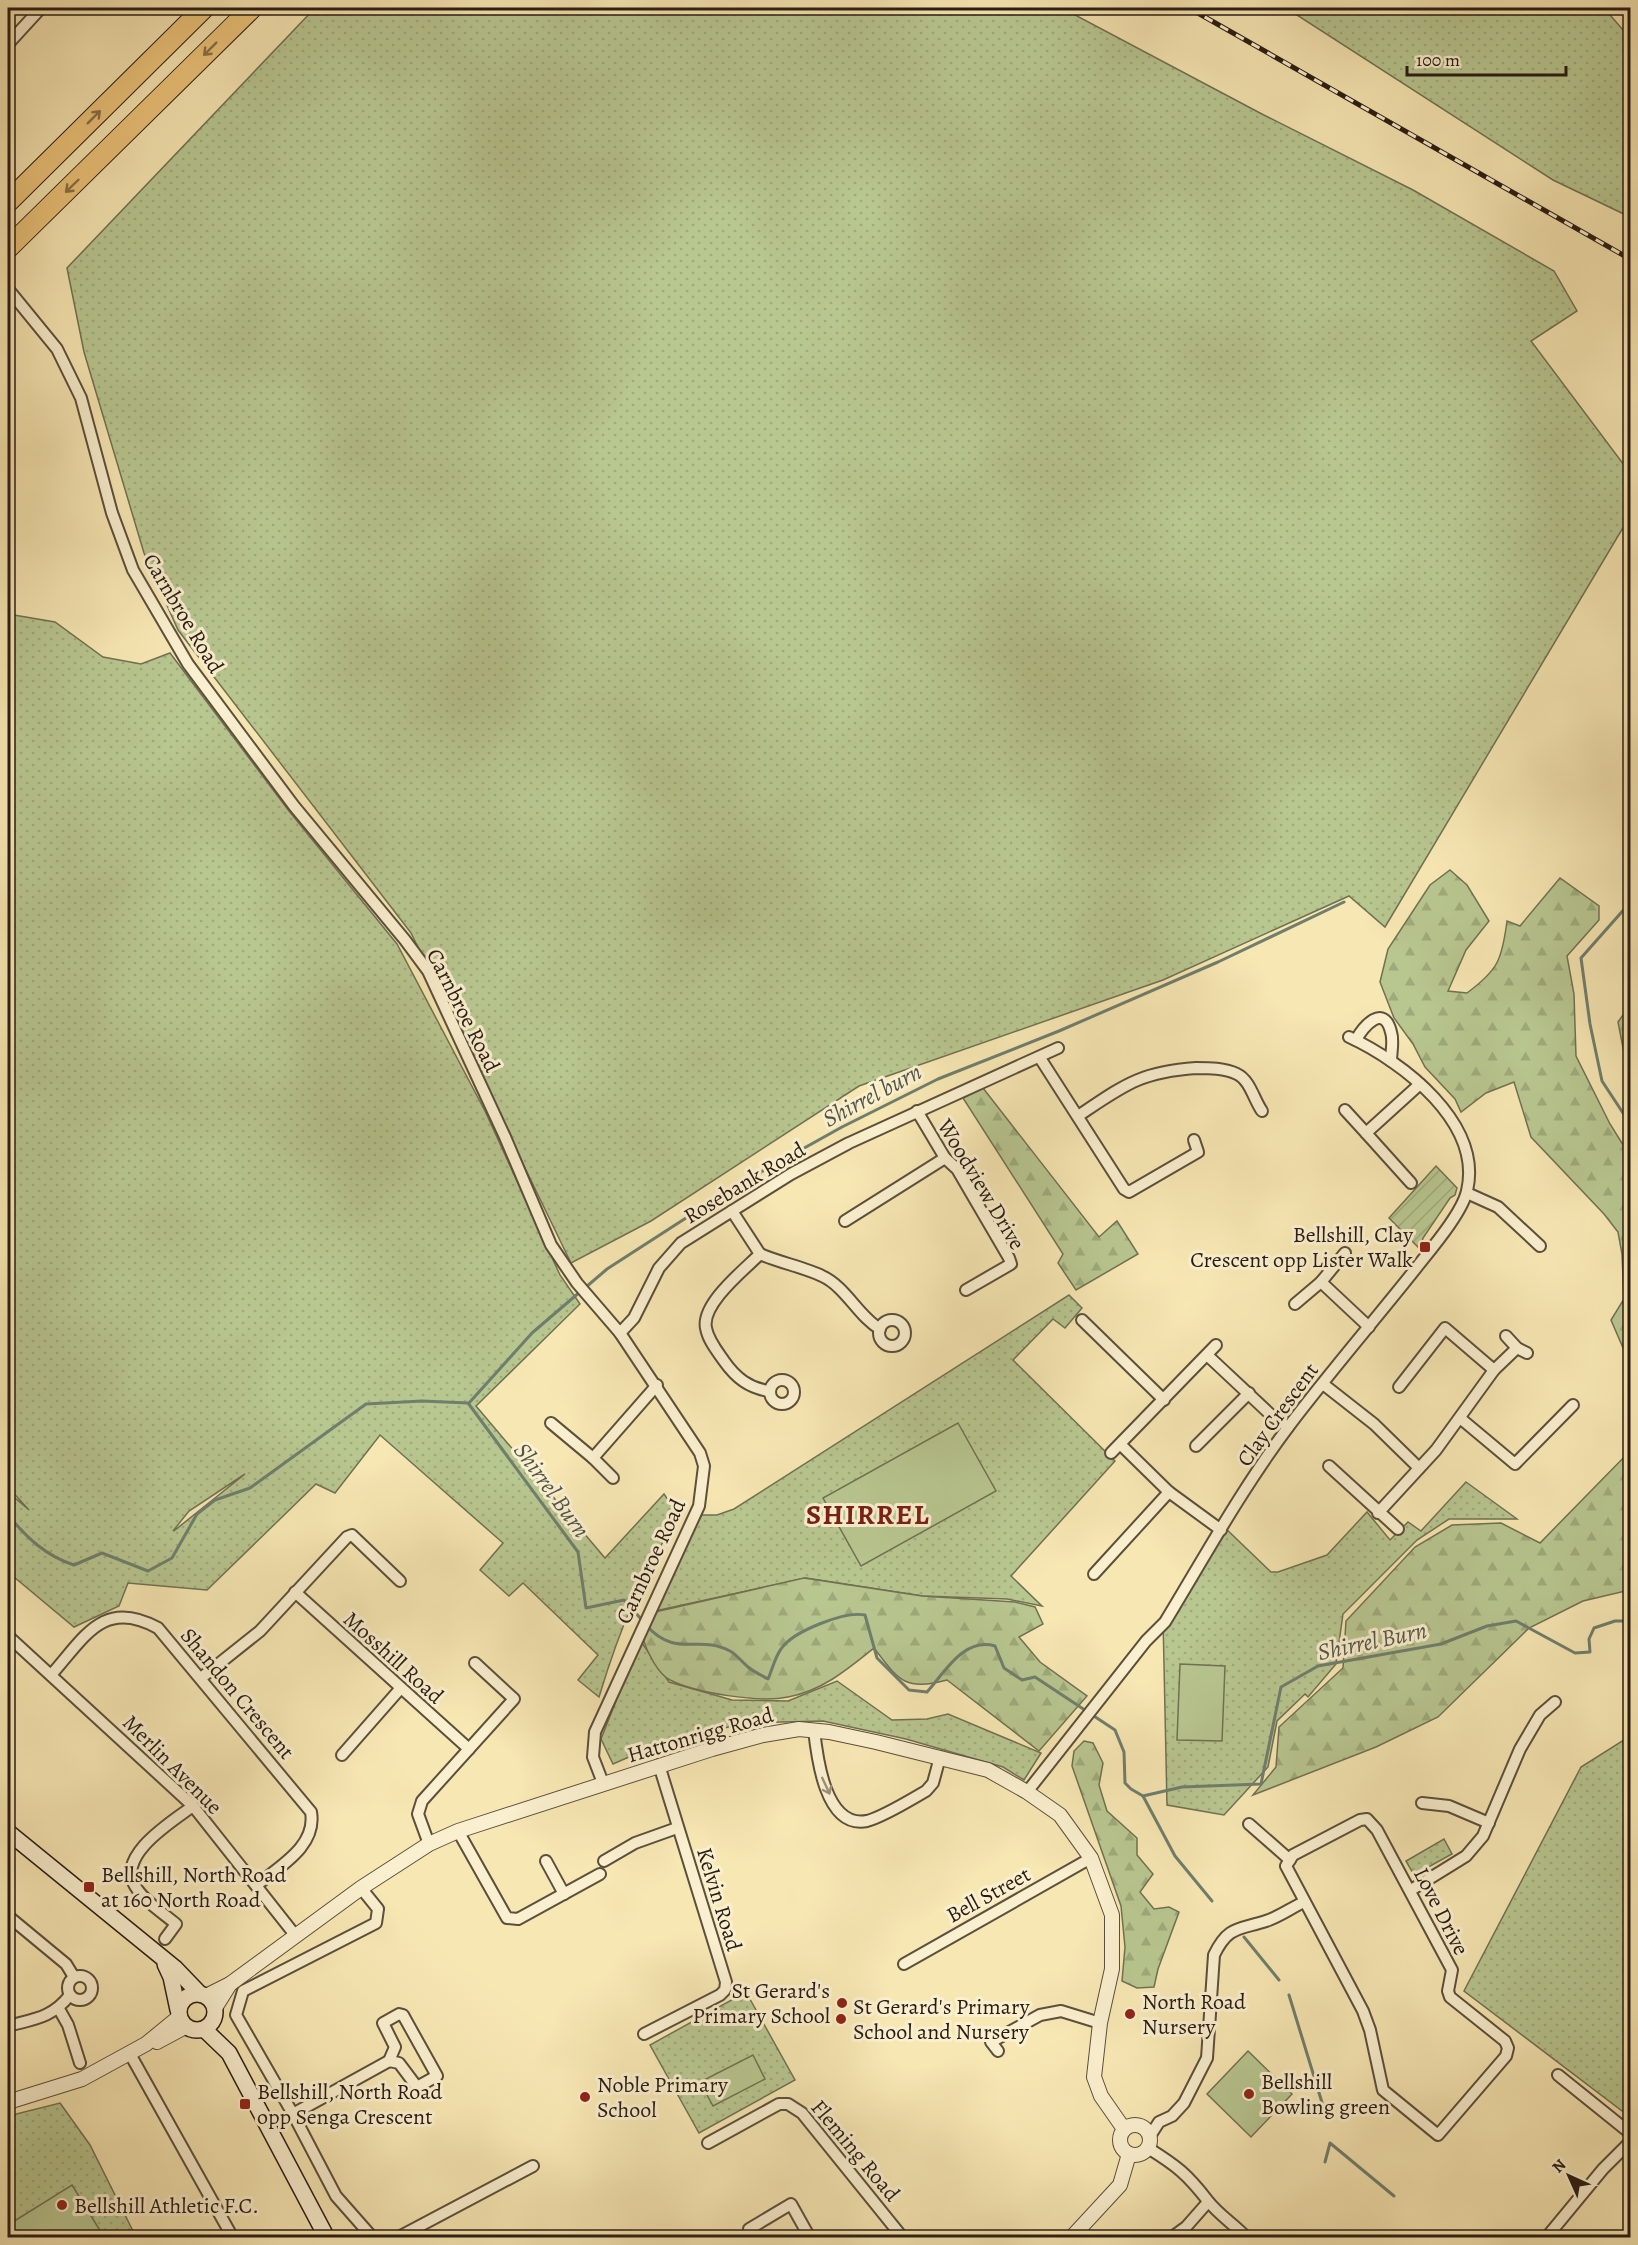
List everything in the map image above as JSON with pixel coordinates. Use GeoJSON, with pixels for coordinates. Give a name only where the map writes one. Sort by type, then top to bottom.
{"type":"FeatureCollection","features":[{"type":"Feature","properties":{"kind":"highway"},"geometry":{"type":"LineString","coordinates":[[8,202],[204,8]]}},
{"type":"Feature","properties":{"kind":"highway"},"geometry":{"type":"LineString","coordinates":[[8,248],[252,8]]}},
{"type":"Feature","properties":{"kind":"main road"},"geometry":{"type":"LineString","coordinates":[[8,1832],[158,1954],[209,2003],[229,2053],[327,2238]]}},
{"type":"Feature","properties":{"kind":"main road"},"geometry":{"type":"LineString","coordinates":[[158,1954],[171,1977],[181,2018],[195,2031],[204,2029]]}},
{"type":"Feature","properties":{"kind":"main road"},"geometry":{"type":"LineString","coordinates":[[181,2018],[188,1996],[209,2003]]}},
{"type":"Feature","properties":{"kind":"main road"},"geometry":{"type":"LineString","coordinates":[[204,2029],[209,2003]]}},
{"type":"Feature","properties":{"kind":"main road"},"geometry":{"type":"LineString","coordinates":[[204,2029],[229,2053]]}},
{"type":"Feature","properties":{"kind":"street"},"geometry":{"type":"LineString","coordinates":[[8,44],[41,8]]}},
{"type":"Feature","properties":{"kind":"street","name":"Carnbroe Road"},"geometry":{"type":"LineString","coordinates":[[10,292],[57,349],[81,398],[112,513],[133,570],[188,664],[294,806],[428,971],[505,1137],[550,1245],[577,1283],[620,1333],[657,1385],[700,1453],[704,1466],[703,1488],[691,1527],[639,1631],[595,1732],[593,1757],[603,1783]]}},
{"type":"Feature","properties":{"kind":"street","name":"Clay Crescent"},"geometry":{"type":"LineString","coordinates":[[1028,1792],[1157,1628],[1165,1622],[1288,1427],[1444,1233],[1467,1193],[1469,1160],[1457,1129],[1442,1105],[1391,1061],[1352,1038],[1372,1019],[1386,1022],[1392,1035],[1391,1061]]}},
{"type":"Feature","properties":{"kind":"street","name":"Rosebank Road"},"geometry":{"type":"LineString","coordinates":[[620,1333],[634,1318],[659,1268],[674,1250],[732,1211],[791,1174],[917,1111],[1058,1048]]}},
{"type":"Feature","properties":{"kind":"street"},"geometry":{"type":"LineString","coordinates":[[1040,1058],[1120,1186],[1129,1192],[1198,1152],[1194,1140]]}},
{"type":"Feature","properties":{"kind":"street"},"geometry":{"type":"LineString","coordinates":[[1078,1116],[1148,1074],[1204,1068],[1237,1074],[1246,1081],[1262,1112]]}},
{"type":"Feature","properties":{"kind":"street"},"geometry":{"type":"LineString","coordinates":[[1366,1133],[1420,1084]]}},
{"type":"Feature","properties":{"kind":"street"},"geometry":{"type":"LineString","coordinates":[[1345,1110],[1411,1183]]}},
{"type":"Feature","properties":{"kind":"street","name":"Woodview Drive"},"geometry":{"type":"LineString","coordinates":[[917,1111],[945,1158],[957,1169],[1011,1264],[966,1290]]}},
{"type":"Feature","properties":{"kind":"street"},"geometry":{"type":"LineString","coordinates":[[845,1221],[945,1158]]}},
{"type":"Feature","properties":{"kind":"street"},"geometry":{"type":"LineString","coordinates":[[1467,1193],[1498,1207],[1540,1246]]}},
{"type":"Feature","properties":{"kind":"street"},"geometry":{"type":"LineString","coordinates":[[732,1211],[760,1254],[822,1276],[848,1298],[870,1323],[880,1329]]}},
{"type":"Feature","properties":{"kind":"street"},"geometry":{"type":"LineString","coordinates":[[1295,1304],[1321,1282],[1345,1253]]}},
{"type":"Feature","properties":{"kind":"street"},"geometry":{"type":"LineString","coordinates":[[760,1254],[716,1299],[708,1311],[706,1329],[735,1375],[750,1386],[769,1391]]}},
{"type":"Feature","properties":{"kind":"street"},"geometry":{"type":"LineString","coordinates":[[1321,1282],[1370,1327]]}},
{"type":"Feature","properties":{"kind":"street"},"geometry":{"type":"LineString","coordinates":[[1082,1320],[1164,1400]]}},
{"type":"Feature","properties":{"kind":"street"},"geometry":{"type":"LineString","coordinates":[[1399,1387],[1445,1328],[1494,1370]]}},
{"type":"Feature","properties":{"kind":"street"},"geometry":{"type":"LineString","coordinates":[[1378,1513],[1460,1418],[1494,1370],[1522,1350],[1506,1335]]}},
{"type":"Feature","properties":{"kind":"street"},"geometry":{"type":"LineString","coordinates":[[1111,1453],[1216,1345]]}},
{"type":"Feature","properties":{"kind":"street"},"geometry":{"type":"LineString","coordinates":[[1207,1355],[1270,1415],[1288,1427]]}},
{"type":"Feature","properties":{"kind":"street"},"geometry":{"type":"LineString","coordinates":[[1323,1384],[1374,1424],[1419,1468]]}},
{"type":"Feature","properties":{"kind":"street"},"geometry":{"type":"LineString","coordinates":[[593,1458],[657,1385]]}},
{"type":"Feature","properties":{"kind":"street"},"geometry":{"type":"LineString","coordinates":[[1196,1446],[1249,1394]]}},
{"type":"Feature","properties":{"kind":"street"},"geometry":{"type":"LineString","coordinates":[[1460,1418],[1515,1464],[1573,1406]]}},
{"type":"Feature","properties":{"kind":"street"},"geometry":{"type":"LineString","coordinates":[[551,1423],[613,1478]]}},
{"type":"Feature","properties":{"kind":"street"},"geometry":{"type":"LineString","coordinates":[[1121,1445],[1168,1492],[1221,1530]]}},
{"type":"Feature","properties":{"kind":"street"},"geometry":{"type":"LineString","coordinates":[[1329,1466],[1398,1529]]}},
{"type":"Feature","properties":{"kind":"street"},"geometry":{"type":"LineString","coordinates":[[1094,1574],[1168,1492]]}},
{"type":"Feature","properties":{"kind":"street"},"geometry":{"type":"LineString","coordinates":[[201,1678],[260,1631],[347,1537],[352,1536],[400,1581]]}},
{"type":"Feature","properties":{"kind":"street","name":"Mosshill Road"},"geometry":{"type":"LineString","coordinates":[[295,1592],[469,1749]]}},
{"type":"Feature","properties":{"kind":"street","name":"Shandon Crescent"},"geometry":{"type":"LineString","coordinates":[[51,1675],[97,1625],[112,1617],[139,1617],[158,1628],[311,1812],[313,1824],[303,1846],[257,1885]]}},
{"type":"Feature","properties":{"kind":"street","name":"Merlin Avenue"},"geometry":{"type":"LineString","coordinates":[[8,1636],[193,1806],[295,1935]]}},
{"type":"Feature","properties":{"kind":"street"},"geometry":{"type":"LineString","coordinates":[[429,1844],[418,1814],[422,1801],[514,1699],[475,1663]]}},
{"type":"Feature","properties":{"kind":"street"},"geometry":{"type":"LineString","coordinates":[[342,1755],[400,1689]]}},
{"type":"Feature","properties":{"kind":"street"},"geometry":{"type":"LineString","coordinates":[[1411,1890],[1466,1856],[1483,1836],[1520,1749],[1540,1715],[1555,1702]]}},
{"type":"Feature","properties":{"kind":"street"},"geometry":{"type":"LineString","coordinates":[[814,1730],[819,1771],[837,1811],[849,1818],[866,1821],[926,1791],[933,1783],[940,1758]]}},
{"type":"Feature","properties":{"kind":"street","name":"Hattonrigg Road"},"geometry":{"type":"LineString","coordinates":[[209,2003],[230,1984],[295,1935],[361,1888],[429,1844],[458,1831],[659,1765],[763,1735],[814,1730],[988,1770],[1028,1792],[1060,1815],[1091,1858],[1112,1915],[1112,1969],[1100,2023],[1094,2077],[1101,2096],[1124,2129]]}},
{"type":"Feature","properties":{"kind":"street","name":"Kelvin Road"},"geometry":{"type":"LineString","coordinates":[[644,2034],[720,1995],[725,1990],[726,1982],[659,1765]]}},
{"type":"Feature","properties":{"kind":"street"},"geometry":{"type":"LineString","coordinates":[[1422,1803],[1449,1806],[1489,1823]]}},
{"type":"Feature","properties":{"kind":"street"},"geometry":{"type":"LineString","coordinates":[[165,1939],[176,1924],[134,1885],[132,1873],[135,1858],[147,1842],[193,1806]]}},
{"type":"Feature","properties":{"kind":"street","name":"Love Drive"},"geometry":{"type":"LineString","coordinates":[[1359,1820],[1367,1820],[1373,1823],[1411,1890],[1452,1970],[1448,1991],[1450,1996],[1505,2041],[1508,2048],[1506,2056],[1438,2135],[1383,2090],[1370,2030],[1363,2011],[1286,1866],[1303,1850],[1359,1820]]}},
{"type":"Feature","properties":{"kind":"street"},"geometry":{"type":"LineString","coordinates":[[1249,1824],[1290,1860]]}},
{"type":"Feature","properties":{"kind":"street"},"geometry":{"type":"LineString","coordinates":[[604,1861],[635,1843],[677,1828]]}},
{"type":"Feature","properties":{"kind":"street"},"geometry":{"type":"LineString","coordinates":[[458,1831],[507,1918],[518,1919],[600,1874]]}},
{"type":"Feature","properties":{"kind":"street","name":"Bell Street"},"geometry":{"type":"LineString","coordinates":[[904,1964],[1091,1858]]}},
{"type":"Feature","properties":{"kind":"street"},"geometry":{"type":"LineString","coordinates":[[546,1862],[564,1894]]}},
{"type":"Feature","properties":{"kind":"street"},"geometry":{"type":"LineString","coordinates":[[361,1888],[378,1909],[376,1923],[243,1990],[236,2015],[293,2114],[336,2196],[373,2238]]}},
{"type":"Feature","properties":{"kind":"street"},"geometry":{"type":"LineString","coordinates":[[1247,2238],[1208,2202],[1196,2183],[1149,2142],[1147,2130],[1137,2125],[1124,2129],[1120,2144],[1129,2154],[1142,2154],[1149,2142],[1159,2122],[1172,2116],[1184,2103],[1207,2058],[1214,1955],[1221,1941],[1232,1930],[1267,1921],[1304,1902]]}},
{"type":"Feature","properties":{"kind":"street"},"geometry":{"type":"LineString","coordinates":[[8,1916],[66,1964],[74,1977]]}},
{"type":"Feature","properties":{"kind":"street"},"geometry":{"type":"LineString","coordinates":[[70,1995],[81,2000],[88,1996],[91,1988],[86,1978],[74,1977]]}},
{"type":"Feature","properties":{"kind":"street"},"geometry":{"type":"LineString","coordinates":[[70,1995],[68,1986],[74,1977]]}},
{"type":"Feature","properties":{"kind":"street"},"geometry":{"type":"LineString","coordinates":[[8,2026],[59,2009],[70,1995]]}},
{"type":"Feature","properties":{"kind":"street"},"geometry":{"type":"LineString","coordinates":[[59,2009],[68,2025],[80,2064]]}},
{"type":"Feature","properties":{"kind":"street"},"geometry":{"type":"LineString","coordinates":[[998,2051],[991,2042],[1040,2015],[1061,2011],[1100,2023]]}},
{"type":"Feature","properties":{"kind":"street"},"geometry":{"type":"LineString","coordinates":[[293,2114],[389,2061],[395,2047],[383,2023],[399,2014],[403,2015],[437,2076],[417,2087],[399,2063],[389,2061]]}},
{"type":"Feature","properties":{"kind":"street"},"geometry":{"type":"LineString","coordinates":[[8,2102],[72,2083],[130,2054],[181,2018]]}},
{"type":"Feature","properties":{"kind":"street"},"geometry":{"type":"LineString","coordinates":[[130,2054],[233,2238]]}},
{"type":"Feature","properties":{"kind":"street"},"geometry":{"type":"LineString","coordinates":[[1558,2075],[1630,2133]]}},
{"type":"Feature","properties":{"kind":"street","name":"Fleming Road"},"geometry":{"type":"LineString","coordinates":[[708,2143],[779,2104],[789,2104],[802,2113],[903,2238]]}},
{"type":"Feature","properties":{"kind":"street"},"geometry":{"type":"LineString","coordinates":[[1546,2238],[1603,2169],[1630,2142]]}},
{"type":"Feature","properties":{"kind":"street"},"geometry":{"type":"LineString","coordinates":[[1071,2238],[1120,2185],[1129,2154]]}},
{"type":"Feature","properties":{"kind":"street"},"geometry":{"type":"LineString","coordinates":[[397,2238],[533,2166]]}},
{"type":"Feature","properties":{"kind":"street"},"geometry":{"type":"LineString","coordinates":[[1171,2238],[1186,2227],[1208,2202]]}},
{"type":"Feature","properties":{"kind":"street"},"geometry":{"type":"LineString","coordinates":[[750,2238],[748,2229],[791,2205],[810,2238]]}},
{"type":"Feature","properties":{"kind":"green space"},"geometry":{"type":"Polygon","coordinates":[[[315,8],[1062,8],[1260,113],[1413,190],[1554,271],[1577,311],[1531,341],[1630,473],[1630,516],[1385,927],[1349,896],[1163,980],[859,1086],[651,1221],[571,1263],[411,933],[178,630],[144,553],[84,352],[67,268],[315,8]]]}},
{"type":"Feature","properties":{"kind":"green space"},"geometry":{"type":"Polygon","coordinates":[[[1286,8],[1604,8],[1630,38],[1630,217],[1553,180],[1286,8]]]}},
{"type":"Feature","properties":{"kind":"green space"},"geometry":{"type":"Polygon","coordinates":[[[8,614],[55,622],[103,657],[141,664],[170,653],[289,811],[397,944],[485,1111],[560,1275],[580,1304],[476,1406],[605,1558],[664,1494],[679,1516],[642,1581],[614,1650],[599,1697],[578,1680],[598,1655],[523,1583],[509,1596],[480,1570],[503,1543],[380,1435],[335,1493],[316,1484],[207,1590],[128,1583],[119,1606],[74,1627],[8,1572],[8,1492],[29,1510],[8,1487],[8,614]],[[245,1474],[189,1511],[173,1531],[245,1474]]]}},
{"type":"Feature","properties":{"kind":"green space"},"geometry":{"type":"Polygon","coordinates":[[[1450,870],[1467,885],[1489,921],[1466,950],[1448,991],[1467,993],[1486,978],[1500,955],[1507,921],[1520,926],[1560,878],[1599,906],[1599,920],[1567,956],[1574,994],[1576,1056],[1610,1124],[1630,1156],[1630,1364],[1611,1320],[1624,1299],[1622,1254],[1618,1232],[1604,1214],[1531,1137],[1514,1082],[1486,1093],[1461,1112],[1455,1099],[1425,1067],[1413,1044],[1394,1018],[1380,982],[1388,949],[1430,885],[1450,870]]]}},
{"type":"Feature","properties":{"kind":"green space"},"geometry":{"type":"Polygon","coordinates":[[[1630,1005],[1630,1084],[1618,1022],[1630,1005]]]}},
{"type":"Feature","properties":{"kind":"green space"},"geometry":{"type":"Polygon","coordinates":[[[983,1088],[1099,1237],[1117,1221],[1138,1254],[1076,1290],[1058,1263],[1063,1254],[963,1098],[983,1088]]]}},
{"type":"Feature","properties":{"kind":"green space"},"geometry":{"type":"Polygon","coordinates":[[[1436,1166],[1457,1188],[1455,1195],[1450,1198],[1423,1238],[1420,1249],[1389,1218],[1436,1166]]]}},
{"type":"Feature","properties":{"kind":"green space"},"geometry":{"type":"Polygon","coordinates":[[[1069,1295],[1082,1308],[1065,1328],[1053,1319],[1013,1360],[1115,1461],[1011,1576],[1042,1606],[1007,1599],[923,1596],[806,1578],[655,1611],[700,1515],[717,1515],[734,1509],[1069,1295]]]}},
{"type":"Feature","properties":{"kind":"green space"},"geometry":{"type":"Polygon","coordinates":[[[958,1423],[996,1491],[861,1566],[823,1498],[958,1423]]]}},
{"type":"Feature","properties":{"kind":"green space"},"geometry":{"type":"Polygon","coordinates":[[[1630,1451],[1630,1590],[1583,1601],[1529,1628],[1438,1717],[1376,1747],[1253,1795],[1276,1767],[1279,1727],[1343,1668],[1346,1621],[1415,1547],[1452,1525],[1501,1523],[1540,1543],[1630,1451]]]}},
{"type":"Feature","properties":{"kind":"green space"},"geometry":{"type":"Polygon","coordinates":[[[1466,1482],[1517,1519],[1449,1519],[1417,1540],[1343,1614],[1336,1664],[1308,1697],[1305,1694],[1277,1721],[1268,1767],[1224,1815],[1167,1805],[1163,1618],[1222,1525],[1271,1572],[1278,1572],[1327,1555],[1367,1512],[1390,1540],[1408,1522],[1421,1531],[1466,1482]]]}},
{"type":"Feature","properties":{"kind":"green space"},"geometry":{"type":"Polygon","coordinates":[[[804,1578],[922,1596],[1015,1602],[1035,1607],[1043,1624],[1019,1637],[1040,1662],[1087,1696],[1039,1751],[947,1680],[921,1684],[903,1680],[889,1668],[874,1648],[844,1671],[812,1690],[776,1699],[728,1696],[681,1685],[666,1677],[650,1656],[643,1639],[655,1612],[804,1578]]]}},
{"type":"Feature","properties":{"kind":"green space"},"geometry":{"type":"Polygon","coordinates":[[[640,1640],[669,1682],[732,1700],[788,1701],[837,1681],[892,1720],[927,1719],[948,1714],[1041,1753],[1024,1780],[1003,1767],[906,1739],[823,1721],[744,1723],[654,1746],[613,1764],[601,1739],[640,1640]]]}},
{"type":"Feature","properties":{"kind":"green space"},"geometry":{"type":"Polygon","coordinates":[[[1180,1664],[1225,1666],[1222,1741],[1177,1740],[1180,1664]]]}},
{"type":"Feature","properties":{"kind":"green space"},"geometry":{"type":"Polygon","coordinates":[[[1630,1736],[1630,2117],[1464,1991],[1581,1767],[1630,1736]]]}},
{"type":"Feature","properties":{"kind":"green space"},"geometry":{"type":"Polygon","coordinates":[[[1084,1741],[1093,1743],[1103,1763],[1099,1785],[1107,1811],[1137,1838],[1137,1855],[1153,1874],[1140,1892],[1154,1909],[1169,1907],[1179,1912],[1158,1969],[1154,1987],[1137,1988],[1122,1981],[1125,1947],[1121,1906],[1072,1766],[1074,1751],[1084,1741]]]}},
{"type":"Feature","properties":{"kind":"green space"},"geometry":{"type":"Polygon","coordinates":[[[1444,1839],[1452,1854],[1414,1875],[1406,1861],[1444,1839]]]}},
{"type":"Feature","properties":{"kind":"green space"},"geometry":{"type":"Polygon","coordinates":[[[746,1992],[795,2080],[699,2133],[650,2045],[746,1992]]]}},
{"type":"Feature","properties":{"kind":"green space","name":"Bellshill Bowling green"},"geometry":{"type":"Polygon","coordinates":[[[1248,2051],[1292,2094],[1251,2137],[1207,2094],[1248,2051]]]}},
{"type":"Feature","properties":{"kind":"green space"},"geometry":{"type":"Polygon","coordinates":[[[753,2055],[765,2079],[713,2106],[700,2082],[753,2055]]]}},
{"type":"Feature","properties":{"kind":"green space"},"geometry":{"type":"Polygon","coordinates":[[[60,2103],[90,2145],[136,2237],[8,2238],[8,2116],[60,2103]]]}},
{"type":"Feature","properties":{"kind":"green space","name":"Bellshill Athletic F.C."},"geometry":{"type":"Polygon","coordinates":[[[72,2185],[104,2237],[8,2237],[8,2225],[72,2185]]]}},
{"type":"Feature","properties":{"kind":"waterway","name":"Shirrel burn"},"geometry":{"type":"LineString","coordinates":[[586,1287],[607,1269],[734,1187],[842,1127],[938,1079],[1059,1031],[1218,962],[1344,902]]}},
{"type":"Feature","properties":{"kind":"waterway","name":"Shirrel Burn"},"geometry":{"type":"LineString","coordinates":[[1627,906],[1581,958],[1590,1024],[1602,1081],[1625,1116],[1630,1131]]}},
{"type":"Feature","properties":{"kind":"waterway","name":"Shirrel burn"},"geometry":{"type":"LineString","coordinates":[[469,1403],[532,1333],[581,1291]]}},
{"type":"Feature","properties":{"kind":"waterway","name":"Shirrel Burn"},"geometry":{"type":"LineString","coordinates":[[8,1515],[38,1545],[64,1561],[74,1565],[102,1553],[148,1571],[172,1558],[197,1514],[215,1500],[250,1488],[366,1404],[422,1401],[468,1403],[578,1552],[586,1608],[624,1600],[642,1620]]}},
{"type":"Feature","properties":{"kind":"waterway","name":"Shirrel Burn"},"geometry":{"type":"LineString","coordinates":[[646,1625],[667,1641],[678,1644],[719,1646],[730,1651],[750,1669],[768,1679],[779,1652],[796,1636],[833,1619],[865,1615],[877,1658],[909,1690],[927,1692],[948,1666],[965,1651],[984,1645],[995,1646],[1004,1668],[1022,1680],[1035,1677],[1115,1730],[1124,1752],[1125,1783],[1143,1796],[1182,1787],[1261,1784],[1281,1687],[1318,1666],[1441,1644],[1487,1626],[1516,1621],[1575,1653],[1590,1652],[1589,1639],[1594,1628],[1615,1621],[1630,1621]]}},
{"type":"Feature","properties":{"kind":"waterway"},"geometry":{"type":"LineString","coordinates":[[1143,1796],[1175,1856],[1212,1901]]}},
{"type":"Feature","properties":{"kind":"waterway"},"geometry":{"type":"LineString","coordinates":[[1244,1937],[1279,1980]]}},
{"type":"Feature","properties":{"kind":"waterway"},"geometry":{"type":"LineString","coordinates":[[1289,1995],[1324,2109]]}},
{"type":"Feature","properties":{"kind":"waterway"},"geometry":{"type":"LineString","coordinates":[[1325,2162],[1330,2143],[1394,2196]]}},
{"type":"Feature","properties":{"kind":"railway"},"geometry":{"type":"LineString","coordinates":[[1189,8],[1630,259]]}},
{"type":"Feature","properties":{"kind":"place","name":"Bellshill, Clay Crescent opp Lister Walk"},"geometry":{"type":"Point","coordinates":[1425,1247]}},
{"type":"Feature","properties":{"kind":"place","name":"Bellshill, North Road at 160 North Road"},"geometry":{"type":"Point","coordinates":[89,1887]}},
{"type":"Feature","properties":{"kind":"place","name":"St Gerard's Primary School"},"geometry":{"type":"Point","coordinates":[842,2003]}},
{"type":"Feature","properties":{"kind":"place","name":"North Road Nursery"},"geometry":{"type":"Point","coordinates":[1130,2014]}},
{"type":"Feature","properties":{"kind":"place","name":"St Gerard's Primary School and Nursery"},"geometry":{"type":"Point","coordinates":[841,2019]}},
{"type":"Feature","properties":{"kind":"place","name":"Bellshill Bowling green"},"geometry":{"type":"Point","coordinates":[1249,2094]}},
{"type":"Feature","properties":{"kind":"place","name":"Noble Primary School"},"geometry":{"type":"Point","coordinates":[585,2097]}},
{"type":"Feature","properties":{"kind":"place","name":"Bellshill, North Road opp Senga Crescent"},"geometry":{"type":"Point","coordinates":[245,2104]}},
{"type":"Feature","properties":{"kind":"place","name":"Bellshill Athletic F.C."},"geometry":{"type":"Point","coordinates":[62,2205]}},
{"type":"Feature","properties":{"kind":"district","name":"SHIRREL"},"geometry":{"type":"Point","coordinates":[868,1514]}}]}
